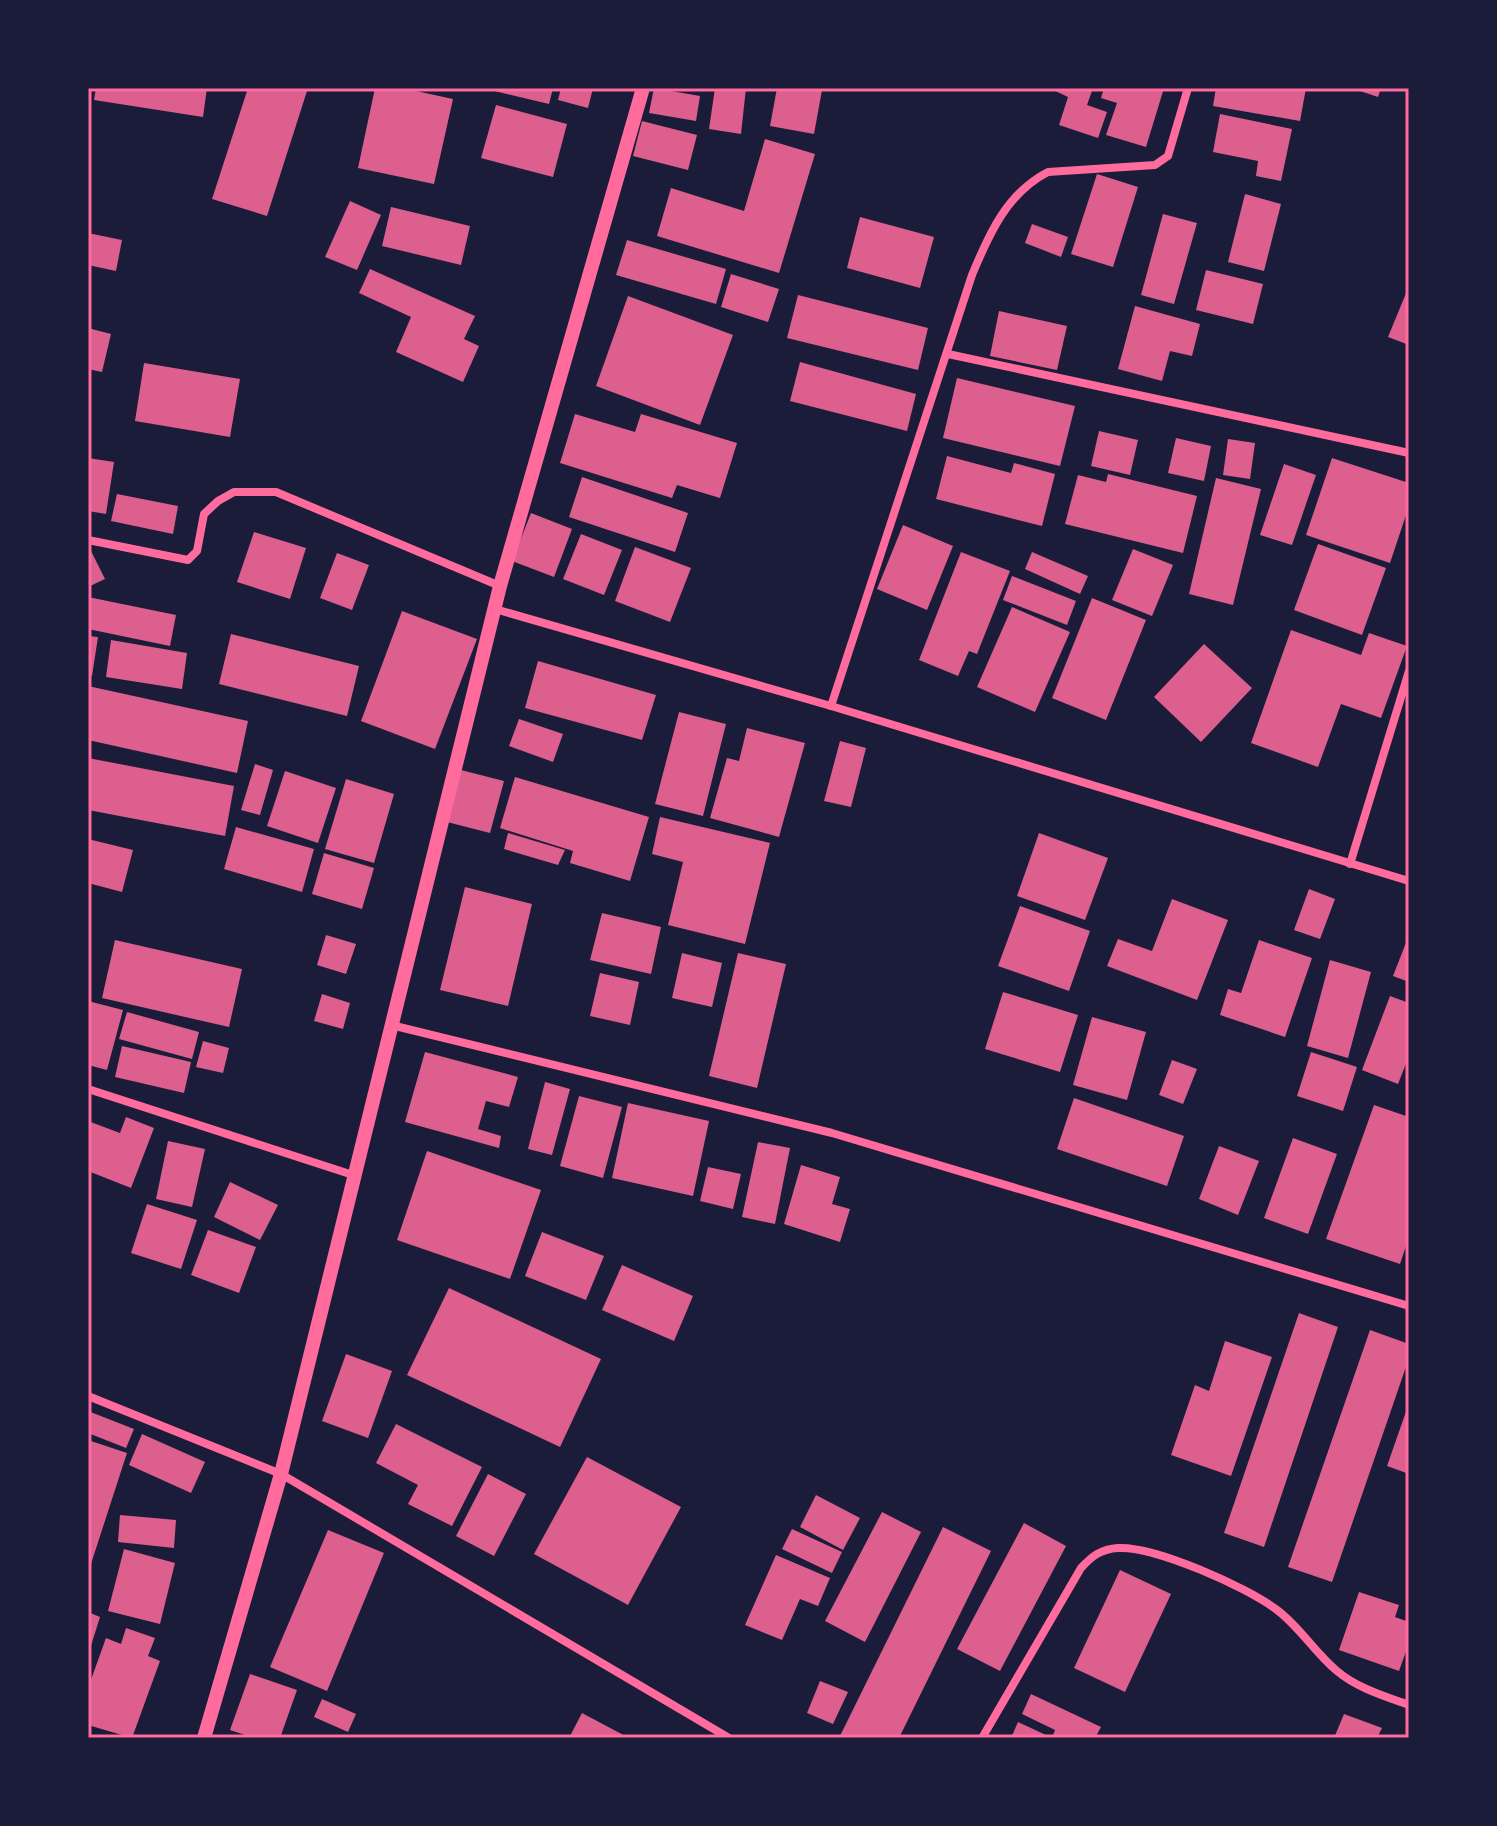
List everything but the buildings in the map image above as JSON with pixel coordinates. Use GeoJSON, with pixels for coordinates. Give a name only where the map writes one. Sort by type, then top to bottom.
{"type":"FeatureCollection","features":[{"type":"Feature","properties":{"kind":"street"},"geometry":{"type":"LineString","coordinates":[[204,1738],[281,1474],[500,586],[643,88]]}},
{"type":"Feature","properties":{"kind":"street"},"geometry":{"type":"LineString","coordinates":[[831,706],[972,275],[994,226],[1011,201],[1033,179],[1048,172],[1155,165],[1168,156],[1188,88]]}},
{"type":"Feature","properties":{"kind":"street"},"geometry":{"type":"LineString","coordinates":[[948,354],[1409,453]]}},
{"type":"Feature","properties":{"kind":"street"},"geometry":{"type":"LineString","coordinates":[[88,540],[188,560],[197,551],[204,514],[218,501],[234,492],[276,492],[500,586]]}},
{"type":"Feature","properties":{"kind":"street"},"geometry":{"type":"LineString","coordinates":[[495,609],[831,706],[1409,881]]}},
{"type":"Feature","properties":{"kind":"street"},"geometry":{"type":"LineString","coordinates":[[1350,864],[1409,671]]}},
{"type":"Feature","properties":{"kind":"street"},"geometry":{"type":"LineString","coordinates":[[391,1025],[832,1133],[1409,1306]]}},
{"type":"Feature","properties":{"kind":"street"},"geometry":{"type":"LineString","coordinates":[[88,1089],[353,1175]]}},
{"type":"Feature","properties":{"kind":"street"},"geometry":{"type":"LineString","coordinates":[[88,1396],[281,1474],[729,1738]]}},
{"type":"Feature","properties":{"kind":"street"},"geometry":{"type":"LineString","coordinates":[[982,1738],[1081,1568],[1094,1554],[1119,1548],[1212,1574],[1261,1598],[1292,1622],[1336,1671],[1356,1684],[1409,1705]]}}]}
